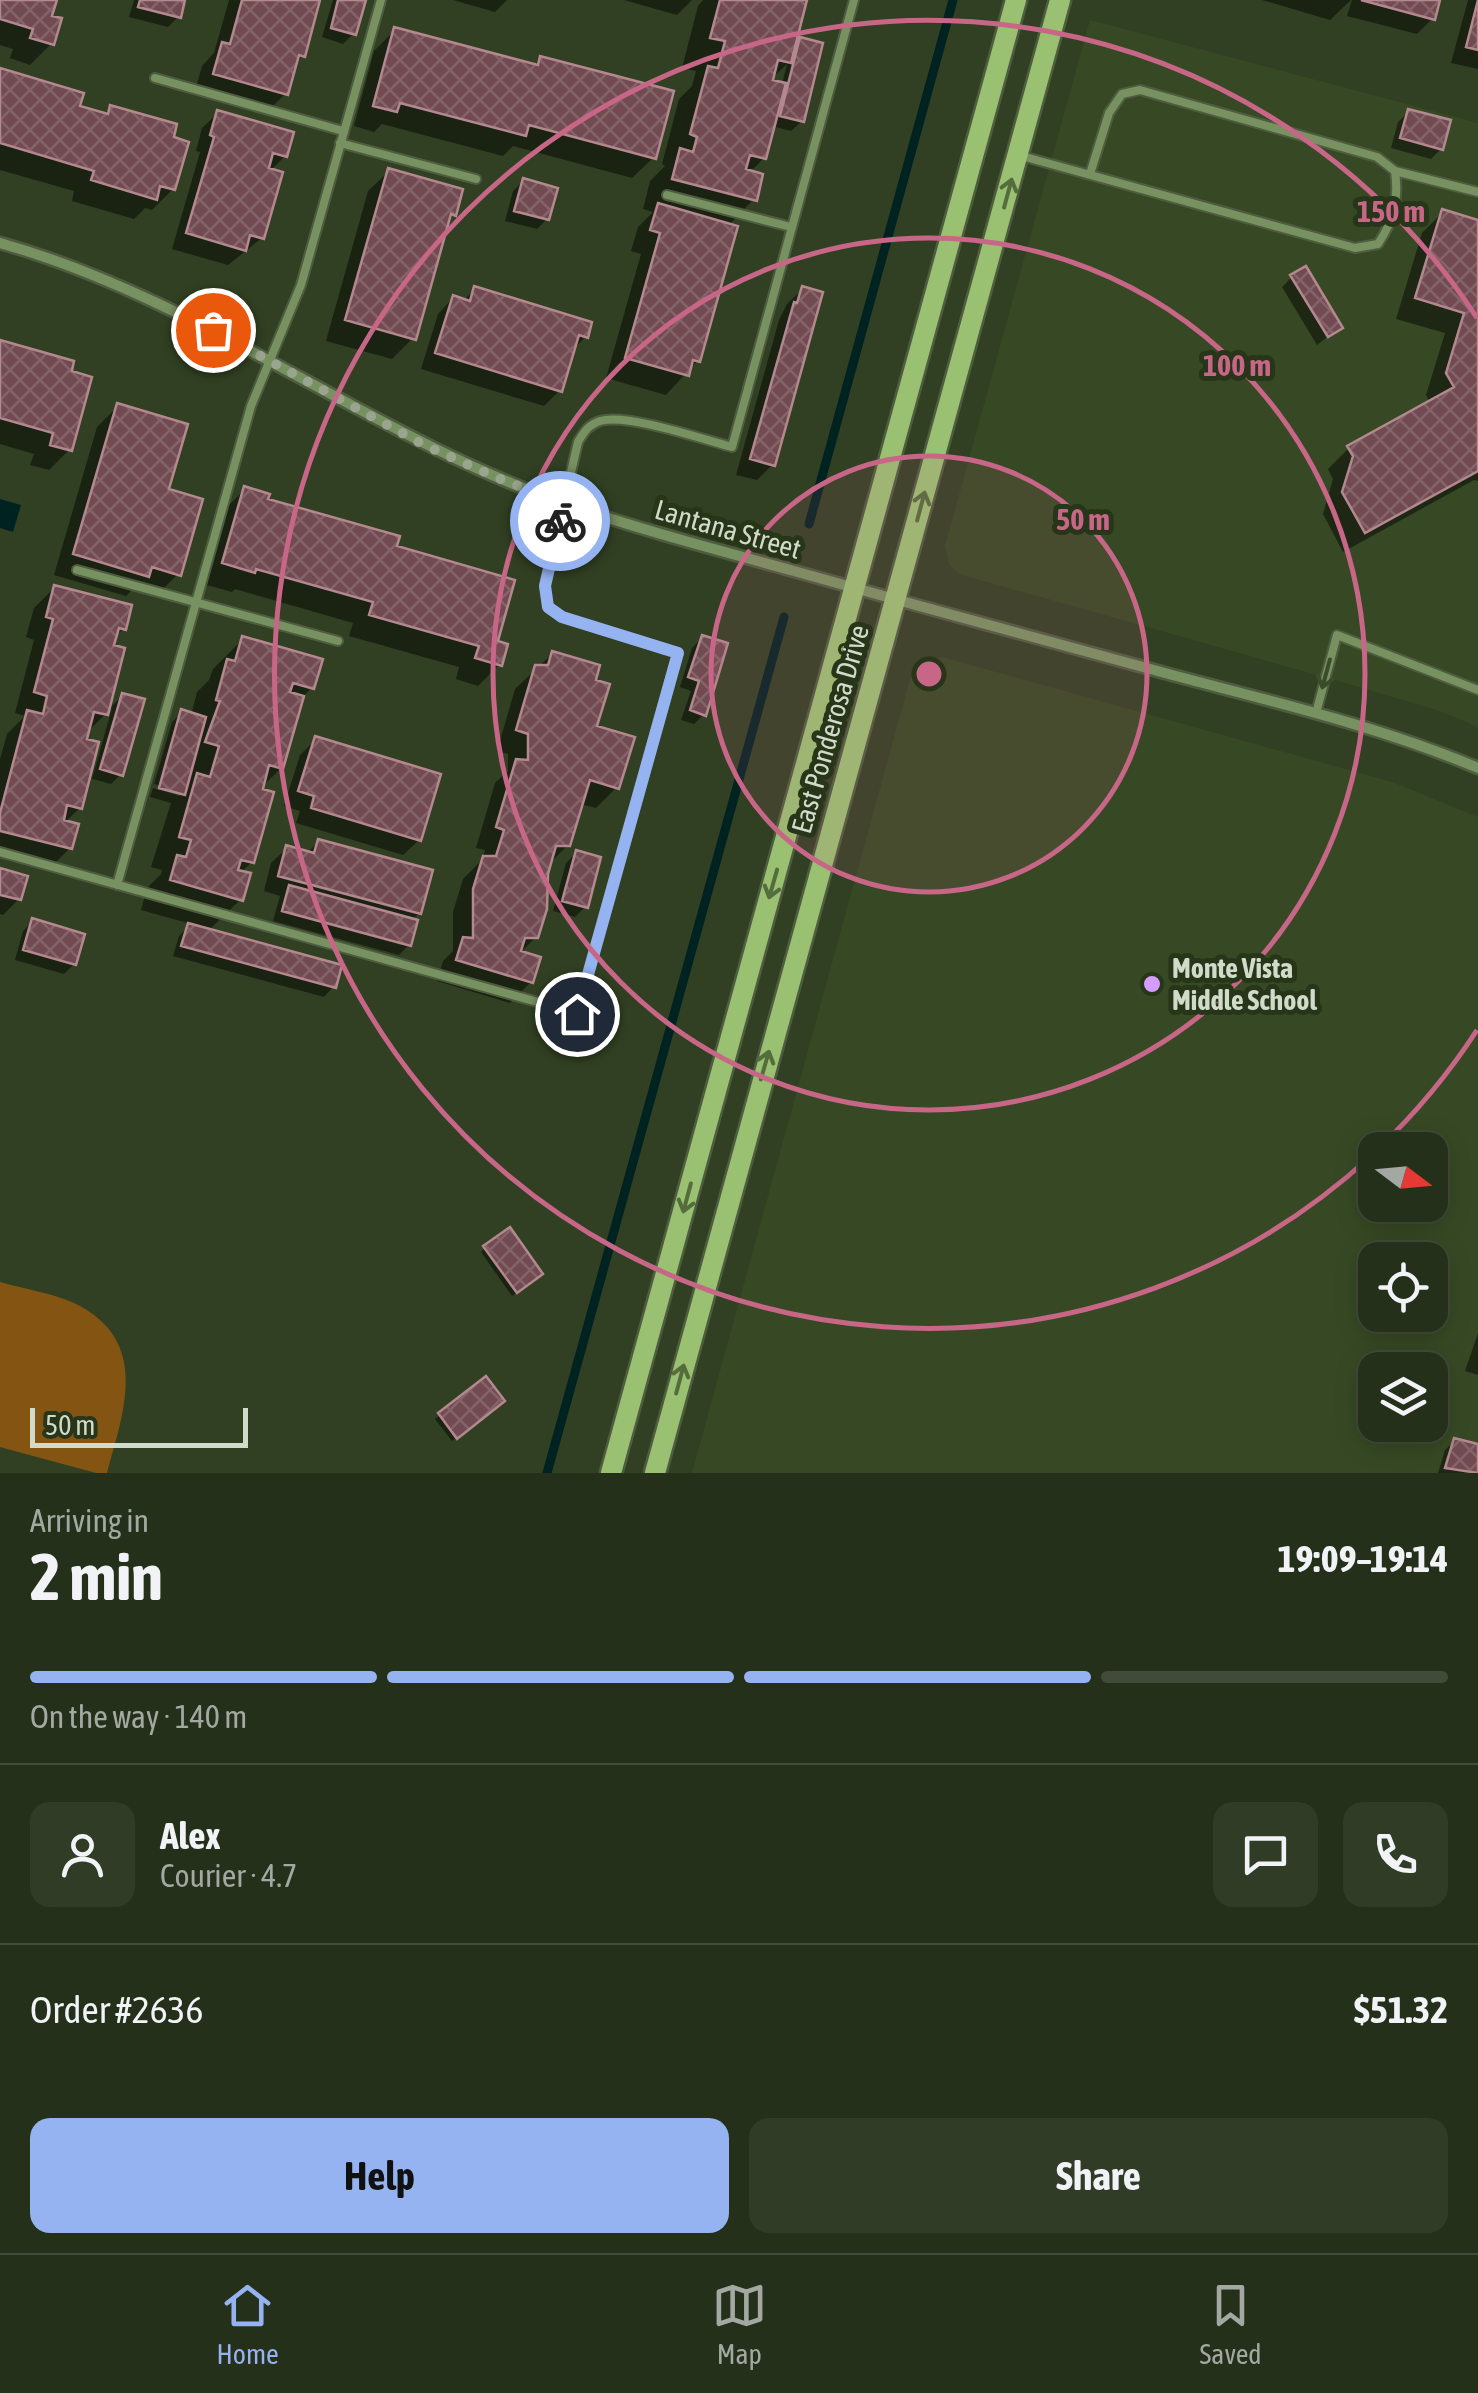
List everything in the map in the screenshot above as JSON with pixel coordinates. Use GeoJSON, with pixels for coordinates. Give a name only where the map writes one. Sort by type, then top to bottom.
{"type":"FeatureCollection","features":[{"type":"Feature","properties":{"kind":"main road","name":"East Ponderosa Drive"},"geometry":{"type":"LineString","coordinates":[[611,1473],[1016,0]]}},
{"type":"Feature","properties":{"kind":"main road","name":"East Ponderosa Drive"},"geometry":{"type":"LineString","coordinates":[[654,1473],[1060,0]]}},
{"type":"Feature","properties":{"kind":"street","name":"Lantana Street"},"geometry":{"type":"LineString","coordinates":[[0,243],[108,280],[271,360],[424,445],[564,504],[895,600],[1365,726],[1478,768]]}},
{"type":"Feature","properties":{"kind":"lane"},"geometry":{"type":"LineString","coordinates":[[116,885],[251,406],[302,285],[381,0]]}},
{"type":"Feature","properties":{"kind":"lane"},"geometry":{"type":"LineString","coordinates":[[0,852],[577,1014],[678,653],[562,617],[548,607],[545,586],[578,442],[585,429],[618,418],[732,446],[854,0]]}},
{"type":"Feature","properties":{"kind":"lane"},"geometry":{"type":"LineString","coordinates":[[155,78],[343,131]]}},
{"type":"Feature","properties":{"kind":"lane"},"geometry":{"type":"LineString","coordinates":[[1090,174],[1109,114],[1122,94],[1140,90],[1377,157],[1395,171],[1478,192]]}},
{"type":"Feature","properties":{"kind":"lane"},"geometry":{"type":"LineString","coordinates":[[340,144],[476,179]]}},
{"type":"Feature","properties":{"kind":"lane"},"geometry":{"type":"LineString","coordinates":[[1018,155],[1355,248],[1378,244],[1391,225],[1398,195],[1395,171]]}},
{"type":"Feature","properties":{"kind":"lane"},"geometry":{"type":"LineString","coordinates":[[667,196],[791,227]]}},
{"type":"Feature","properties":{"kind":"lane"},"geometry":{"type":"LineString","coordinates":[[77,570],[338,641]]}},
{"type":"Feature","properties":{"kind":"lane"},"geometry":{"type":"LineString","coordinates":[[1316,713],[1337,635],[1478,690]]}},
{"type":"Feature","properties":{"kind":"shaded area"},"geometry":{"type":"Polygon","coordinates":[[[1090,20],[1478,123],[1478,727],[1440,711],[1356,686],[959,574],[949,564],[945,546],[1090,20]]]}},
{"type":"Feature","properties":{"kind":"shaded area","name":"Monte Vista Middle School"},"geometry":{"type":"Polygon","coordinates":[[[942,657],[1392,782],[1478,817],[1478,1473],[692,1473],[910,679],[921,665],[942,657]]]}},
{"type":"Feature","properties":{"kind":"shaded area"},"geometry":{"type":"Polygon","coordinates":[[[0,1282],[74,1303],[98,1318],[114,1336],[123,1357],[126,1379],[120,1425],[107,1473],[0,1447],[0,1282]]]}},
{"type":"Feature","properties":{"kind":"water"},"geometry":{"type":"Polygon","coordinates":[[[0,499],[21,505],[13,532],[0,528],[0,499]]]}},
{"type":"Feature","properties":{"kind":"building"},"geometry":{"type":"Polygon","coordinates":[[[0,0],[57,0],[52,16],[62,18],[54,45],[30,38],[33,29],[0,19],[0,0]]]}},
{"type":"Feature","properties":{"kind":"building"},"geometry":{"type":"Polygon","coordinates":[[[140,0],[185,0],[181,18],[138,7],[140,0]]]}},
{"type":"Feature","properties":{"kind":"building"},"geometry":{"type":"Polygon","coordinates":[[[242,0],[320,0],[305,57],[299,55],[288,95],[213,74],[222,42],[230,44],[242,0]]]}},
{"type":"Feature","properties":{"kind":"building"},"geometry":{"type":"Polygon","coordinates":[[[338,0],[366,0],[356,35],[331,28],[338,0]]]}},
{"type":"Feature","properties":{"kind":"building"},"geometry":{"type":"Polygon","coordinates":[[[720,0],[807,0],[791,63],[778,60],[773,80],[786,83],[766,159],[750,155],[746,169],[763,174],[757,201],[672,179],[680,148],[693,152],[697,137],[690,134],[708,66],[718,68],[725,41],[710,38],[720,0]]]}},
{"type":"Feature","properties":{"kind":"building"},"geometry":{"type":"Polygon","coordinates":[[[1361,0],[1440,0],[1435,20],[1361,0]]]}},
{"type":"Feature","properties":{"kind":"building"},"geometry":{"type":"Polygon","coordinates":[[[1478,0],[1478,50],[1466,47],[1478,0]]]}},
{"type":"Feature","properties":{"kind":"building"},"geometry":{"type":"Polygon","coordinates":[[[394,27],[538,65],[540,56],[674,91],[656,159],[529,125],[526,136],[400,103],[397,112],[373,106],[394,27]]]}},
{"type":"Feature","properties":{"kind":"building"},"geometry":{"type":"Polygon","coordinates":[[[800,37],[823,43],[804,122],[780,116],[800,37]]]}},
{"type":"Feature","properties":{"kind":"building"},"geometry":{"type":"Polygon","coordinates":[[[0,68],[84,93],[80,106],[108,114],[110,105],[177,124],[174,137],[189,142],[175,190],[160,186],[157,200],[91,180],[94,171],[0,143],[0,68]]]}},
{"type":"Feature","properties":{"kind":"building"},"geometry":{"type":"Polygon","coordinates":[[[1408,109],[1451,120],[1443,150],[1400,138],[1408,109]]]}},
{"type":"Feature","properties":{"kind":"building"},"geometry":{"type":"Polygon","coordinates":[[[217,110],[294,132],[287,157],[273,153],[269,168],[283,172],[264,239],[250,235],[246,251],[186,233],[214,137],[210,135],[217,110]]]}},
{"type":"Feature","properties":{"kind":"building"},"geometry":{"type":"Polygon","coordinates":[[[388,168],[463,189],[456,216],[451,214],[416,340],[345,320],[388,168]]]}},
{"type":"Feature","properties":{"kind":"building"},"geometry":{"type":"Polygon","coordinates":[[[523,178],[558,188],[549,220],[514,211],[523,178]]]}},
{"type":"Feature","properties":{"kind":"building"},"geometry":{"type":"Polygon","coordinates":[[[658,203],[738,226],[700,362],[693,360],[689,376],[625,358],[660,233],[650,230],[658,203]]]}},
{"type":"Feature","properties":{"kind":"building"},"geometry":{"type":"Polygon","coordinates":[[[1442,209],[1478,220],[1478,471],[1365,533],[1342,492],[1353,456],[1347,446],[1454,387],[1446,373],[1464,313],[1415,298],[1442,209]]]}},
{"type":"Feature","properties":{"kind":"building"},"geometry":{"type":"Polygon","coordinates":[[[1306,266],[1343,328],[1328,337],[1290,275],[1306,266]]]}},
{"type":"Feature","properties":{"kind":"building"},"geometry":{"type":"Polygon","coordinates":[[[474,286],[592,322],[588,338],[579,335],[562,392],[435,353],[453,295],[470,301],[474,286]]]}},
{"type":"Feature","properties":{"kind":"building"},"geometry":{"type":"Polygon","coordinates":[[[802,286],[823,292],[775,466],[750,459],[794,302],[797,303],[802,286]]]}},
{"type":"Feature","properties":{"kind":"building"},"geometry":{"type":"Polygon","coordinates":[[[0,340],[74,361],[72,371],[92,377],[72,451],[50,445],[53,433],[0,418],[0,340]]]}},
{"type":"Feature","properties":{"kind":"building"},"geometry":{"type":"Polygon","coordinates":[[[117,403],[188,424],[169,489],[203,499],[181,576],[152,567],[149,577],[73,554],[117,403]]]}},
{"type":"Feature","properties":{"kind":"building"},"geometry":{"type":"Polygon","coordinates":[[[244,486],[270,494],[268,499],[400,536],[397,546],[515,580],[498,641],[508,644],[502,666],[475,658],[479,646],[369,615],[373,602],[222,563],[244,486]]]}},
{"type":"Feature","properties":{"kind":"building"},"geometry":{"type":"Polygon","coordinates":[[[54,585],[132,605],[126,630],[119,628],[114,645],[125,648],[108,715],[94,712],[87,739],[99,742],[82,809],[67,805],[64,820],[79,824],[72,849],[0,831],[0,813],[27,710],[43,714],[47,696],[34,692],[53,619],[46,617],[54,585]]]}},
{"type":"Feature","properties":{"kind":"building"},"geometry":{"type":"Polygon","coordinates":[[[702,635],[728,643],[706,716],[690,710],[699,681],[688,677],[702,635]]]}},
{"type":"Feature","properties":{"kind":"building"},"geometry":{"type":"Polygon","coordinates":[[[242,636],[323,659],[314,689],[293,683],[290,692],[304,696],[283,769],[269,765],[263,789],[274,792],[254,863],[241,860],[238,870],[251,873],[243,901],[170,880],[177,855],[186,857],[191,840],[179,837],[197,773],[210,777],[219,746],[205,742],[220,701],[216,700],[227,659],[235,661],[242,636]]]}},
{"type":"Feature","properties":{"kind":"building"},"geometry":{"type":"Polygon","coordinates":[[[552,651],[600,665],[596,680],[610,684],[597,726],[635,737],[619,789],[590,780],[570,846],[556,846],[548,874],[547,909],[538,938],[525,938],[521,951],[541,957],[533,983],[456,960],[463,937],[473,938],[473,889],[483,856],[496,856],[504,830],[496,827],[516,759],[528,760],[528,734],[516,730],[535,665],[548,665],[552,651]]]}},
{"type":"Feature","properties":{"kind":"building"},"geometry":{"type":"Polygon","coordinates":[[[122,693],[145,699],[123,776],[100,769],[122,693]]]}},
{"type":"Feature","properties":{"kind":"building"},"geometry":{"type":"Polygon","coordinates":[[[181,709],[206,717],[185,795],[159,788],[181,709]]]}},
{"type":"Feature","properties":{"kind":"building"},"geometry":{"type":"Polygon","coordinates":[[[315,736],[441,774],[421,841],[311,808],[314,796],[298,791],[315,736]]]}},
{"type":"Feature","properties":{"kind":"building"},"geometry":{"type":"Polygon","coordinates":[[[318,839],[433,870],[421,914],[278,876],[286,845],[314,853],[318,839]]]}},
{"type":"Feature","properties":{"kind":"building"},"geometry":{"type":"Polygon","coordinates":[[[576,850],[601,857],[588,908],[562,901],[576,850]]]}},
{"type":"Feature","properties":{"kind":"building"},"geometry":{"type":"Polygon","coordinates":[[[0,868],[28,876],[21,900],[0,895],[0,868]]]}},
{"type":"Feature","properties":{"kind":"building"},"geometry":{"type":"Polygon","coordinates":[[[289,885],[418,920],[411,946],[282,911],[289,885]]]}},
{"type":"Feature","properties":{"kind":"building"},"geometry":{"type":"Polygon","coordinates":[[[32,918],[85,934],[76,965],[23,950],[32,918]]]}},
{"type":"Feature","properties":{"kind":"building"},"geometry":{"type":"Polygon","coordinates":[[[188,923],[342,965],[336,988],[181,946],[188,923]]]}},
{"type":"Feature","properties":{"kind":"building"},"geometry":{"type":"Polygon","coordinates":[[[510,1227],[543,1274],[517,1293],[483,1246],[510,1227]]]}},
{"type":"Feature","properties":{"kind":"building"},"geometry":{"type":"Polygon","coordinates":[[[486,1376],[505,1401],[457,1439],[438,1413],[486,1376]]]}},
{"type":"Feature","properties":{"kind":"building"},"geometry":{"type":"Polygon","coordinates":[[[1454,1438],[1478,1444],[1478,1473],[1445,1468],[1454,1438]]]}},
{"type":"Feature","properties":{"kind":"waterway"},"geometry":{"type":"LineString","coordinates":[[809,524],[953,0]]}},
{"type":"Feature","properties":{"kind":"waterway"},"geometry":{"type":"LineString","coordinates":[[547,1473],[784,617]]}},
{"type":"Feature","properties":{"kind":"way so far"},"geometry":{"type":"LineString","coordinates":[[213,330],[424,445],[564,504],[560,521]]}},
{"type":"Feature","properties":{"kind":"place","name":"Monte Vista Middle School"},"geometry":{"type":"Point","coordinates":[1152,984]}},
{"type":"Feature","properties":{"kind":"route"},"geometry":{"type":"LineString","coordinates":[[560,521],[545,586],[548,607],[562,617],[678,653],[577,1014]]}}]}
